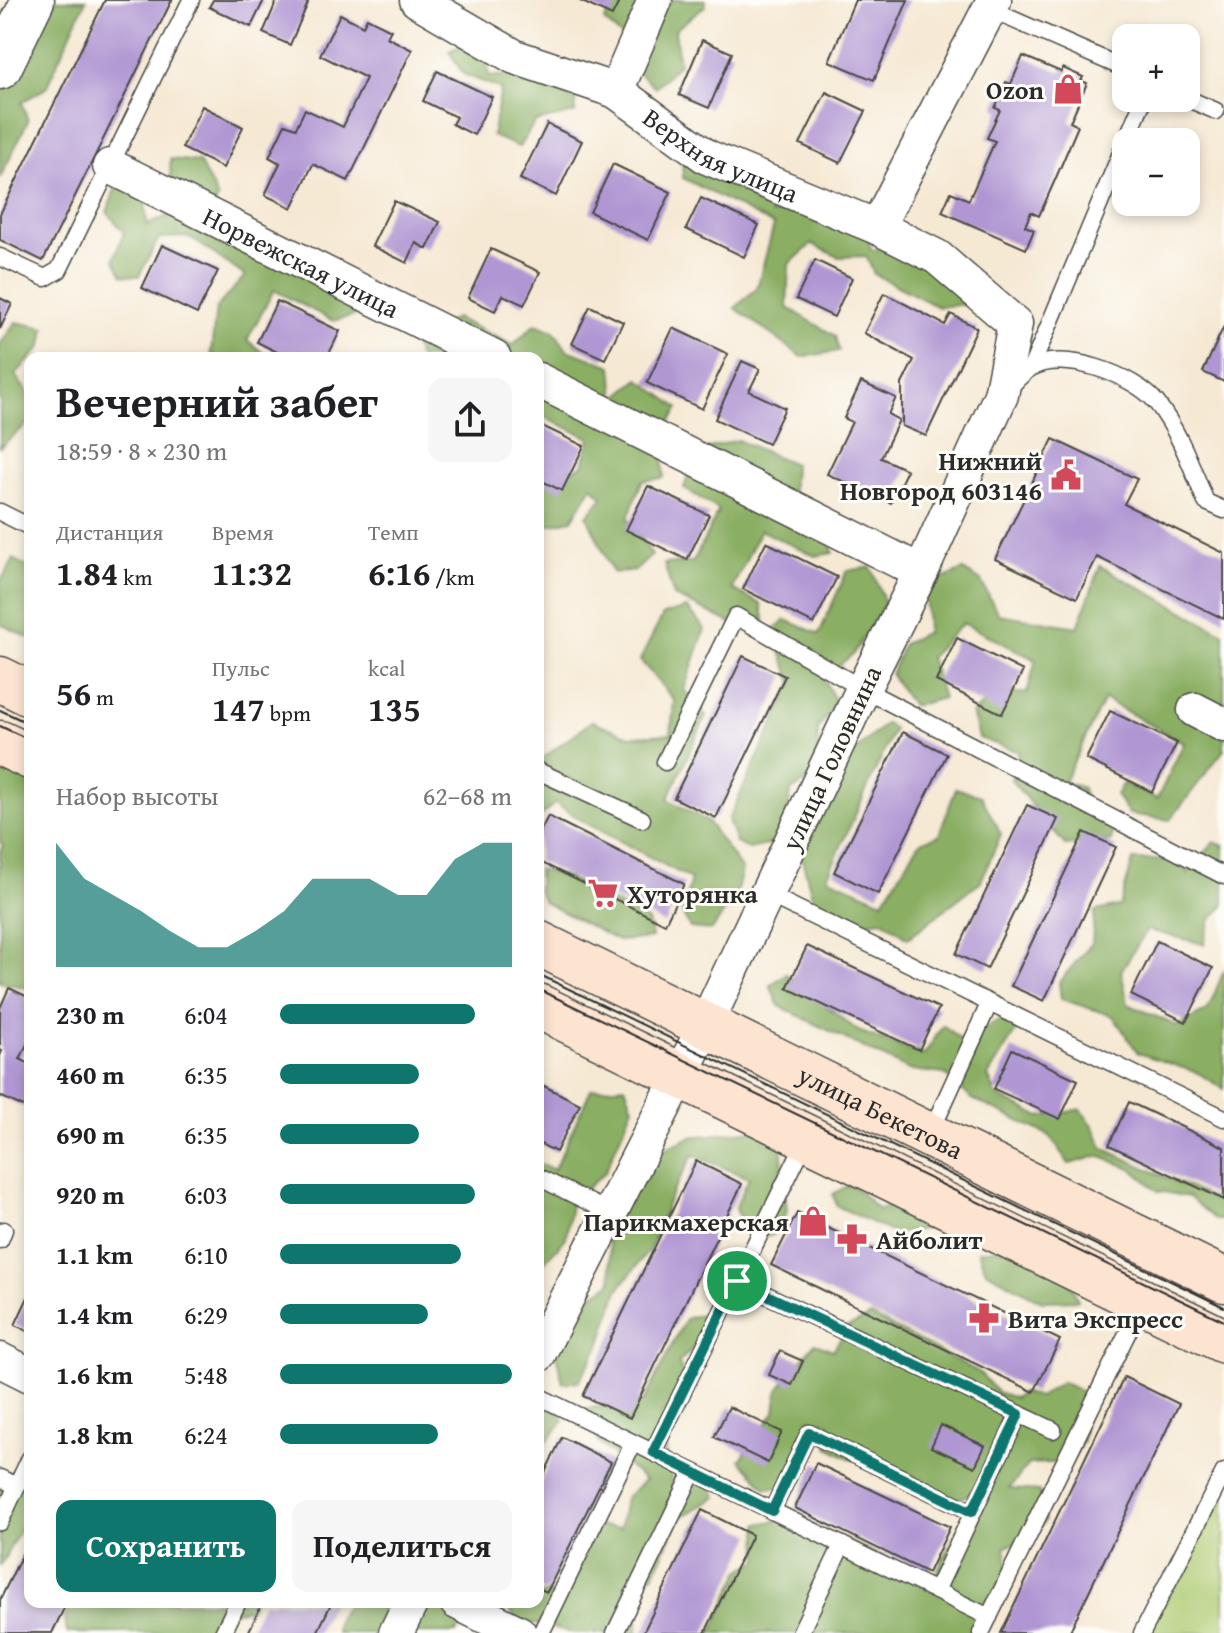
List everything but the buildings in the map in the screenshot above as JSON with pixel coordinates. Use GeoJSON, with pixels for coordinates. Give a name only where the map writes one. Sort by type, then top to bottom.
{"type":"FeatureCollection","features":[{"type":"Feature","properties":{"kind":"main road"},"geometry":{"type":"LineString","coordinates":[[0,679],[24,691]]}},
{"type":"Feature","properties":{"kind":"main road"},"geometry":{"type":"LineString","coordinates":[[0,743],[24,754]]}},
{"type":"Feature","properties":{"kind":"main road","name":"улица Бекетова"},"geometry":{"type":"LineString","coordinates":[[544,946],[1224,1280]]}},
{"type":"Feature","properties":{"kind":"main road"},"geometry":{"type":"LineString","coordinates":[[544,1009],[1224,1341]]}},
{"type":"Feature","properties":{"kind":"street"},"geometry":{"type":"LineString","coordinates":[[0,68],[33,0]]}},
{"type":"Feature","properties":{"kind":"street","name":"Верхняя улица"},"geometry":{"type":"LineString","coordinates":[[417,0],[515,57],[616,91],[707,157],[877,227],[937,257],[1015,324]]}},
{"type":"Feature","properties":{"kind":"street"},"geometry":{"type":"LineString","coordinates":[[616,91],[655,0]]}},
{"type":"Feature","properties":{"kind":"street"},"geometry":{"type":"LineString","coordinates":[[877,227],[991,5]]}},
{"type":"Feature","properties":{"kind":"street","name":"Норвежская улица"},"geometry":{"type":"LineString","coordinates":[[110,166],[482,352]]}},
{"type":"Feature","properties":{"kind":"street","name":"улица Головнина"},"geometry":{"type":"LineString","coordinates":[[544,1341],[705,1026],[921,572],[1001,395],[1015,324]]}},
{"type":"Feature","properties":{"kind":"street"},"geometry":{"type":"LineString","coordinates":[[544,383],[921,572]]}},
{"type":"Feature","properties":{"kind":"street"},"geometry":{"type":"LineString","coordinates":[[0,1360],[24,1372]]}},
{"type":"Feature","properties":{"kind":"street"},"geometry":{"type":"LineString","coordinates":[[396,1633],[408,1608]]}},
{"type":"Feature","properties":{"kind":"street"},"geometry":{"type":"LineString","coordinates":[[469,1608],[519,1633]]}},
{"type":"Feature","properties":{"kind":"lane"},"geometry":{"type":"LineString","coordinates":[[0,257],[45,278],[59,270],[191,0]]}},
{"type":"Feature","properties":{"kind":"lane"},"geometry":{"type":"LineString","coordinates":[[991,5],[1112,63]]}},
{"type":"Feature","properties":{"kind":"lane"},"geometry":{"type":"LineString","coordinates":[[1200,104],[1216,111]]}},
{"type":"Feature","properties":{"kind":"lane"},"geometry":{"type":"LineString","coordinates":[[1001,395],[1032,366],[1138,112]]}},
{"type":"Feature","properties":{"kind":"lane"},"geometry":{"type":"LineString","coordinates":[[1032,366],[1066,361],[1107,371],[1155,400],[1177,434],[1206,502],[1224,510]]}},
{"type":"Feature","properties":{"kind":"lane"},"geometry":{"type":"LineString","coordinates":[[0,512],[24,524]]}},
{"type":"Feature","properties":{"kind":"lane"},"geometry":{"type":"LineString","coordinates":[[665,762],[736,616],[863,689],[1224,876]]}},
{"type":"Feature","properties":{"kind":"lane"},"geometry":{"type":"LineString","coordinates":[[544,774],[642,819]]}},
{"type":"Feature","properties":{"kind":"lane"},"geometry":{"type":"LineString","coordinates":[[767,894],[1224,1118]]}},
{"type":"Feature","properties":{"kind":"lane"},"geometry":{"type":"LineString","coordinates":[[929,1135],[989,1004]]}},
{"type":"Feature","properties":{"kind":"lane"},"geometry":{"type":"LineString","coordinates":[[653,1452],[807,1138]]}},
{"type":"Feature","properties":{"kind":"lane"},"geometry":{"type":"LineString","coordinates":[[544,1180],[611,1213]]}},
{"type":"Feature","properties":{"kind":"lane"},"geometry":{"type":"LineString","coordinates":[[737,1281],[1053,1430]]}},
{"type":"Feature","properties":{"kind":"lane"},"geometry":{"type":"LineString","coordinates":[[981,1633],[1142,1301]]}},
{"type":"Feature","properties":{"kind":"lane"},"geometry":{"type":"LineString","coordinates":[[544,1399],[989,1617]]}},
{"type":"Feature","properties":{"kind":"lane"},"geometry":{"type":"LineString","coordinates":[[936,1591],[1019,1414]]}},
{"type":"Feature","properties":{"kind":"lane"},"geometry":{"type":"LineString","coordinates":[[772,1511],[809,1433],[972,1512]]}},
{"type":"Feature","properties":{"kind":"lane"},"geometry":{"type":"LineString","coordinates":[[541,1633],[633,1443]]}},
{"type":"Feature","properties":{"kind":"lane"},"geometry":{"type":"LineString","coordinates":[[0,1522],[24,1471]]}},
{"type":"Feature","properties":{"kind":"lane"},"geometry":{"type":"LineString","coordinates":[[615,1633],[693,1472]]}},
{"type":"Feature","properties":{"kind":"lane"},"geometry":{"type":"LineString","coordinates":[[1142,1633],[1224,1472]]}},
{"type":"Feature","properties":{"kind":"lane"},"geometry":{"type":"LineString","coordinates":[[0,1478],[17,1486]]}},
{"type":"Feature","properties":{"kind":"lane"},"geometry":{"type":"LineString","coordinates":[[800,1633],[842,1545]]}},
{"type":"Feature","properties":{"kind":"lane"},"geometry":{"type":"LineString","coordinates":[[223,1633],[235,1608]]}},
{"type":"Feature","properties":{"kind":"green space"},"geometry":{"type":"Polygon","coordinates":[[[37,0],[86,0],[46,88],[22,102],[28,121],[0,178],[0,72],[37,0]]]}},
{"type":"Feature","properties":{"kind":"green space"},"geometry":{"type":"Polygon","coordinates":[[[616,0],[705,0],[706,5],[675,30],[679,64],[655,87],[635,70],[629,43],[604,21],[616,0]]]}},
{"type":"Feature","properties":{"kind":"green space"},"geometry":{"type":"Polygon","coordinates":[[[483,37],[489,77],[554,70],[578,84],[575,113],[535,122],[519,147],[492,136],[501,89],[463,74],[449,51],[483,37]]]}},
{"type":"Feature","properties":{"kind":"green space"},"geometry":{"type":"Polygon","coordinates":[[[170,159],[199,162],[218,198],[206,224],[349,290],[356,315],[333,321],[274,290],[247,340],[262,352],[211,352],[216,308],[245,276],[190,237],[159,238],[139,276],[123,275],[114,259],[124,232],[107,212],[118,181],[144,188],[147,225],[172,214],[170,159]]]}},
{"type":"Feature","properties":{"kind":"green space"},"geometry":{"type":"Polygon","coordinates":[[[682,159],[766,179],[771,214],[828,206],[867,229],[871,250],[908,246],[976,303],[938,307],[874,274],[866,256],[838,257],[812,244],[789,264],[787,307],[835,336],[839,351],[802,357],[735,308],[757,288],[774,225],[683,178],[682,159]]]}},
{"type":"Feature","properties":{"kind":"green space"},"geometry":{"type":"Polygon","coordinates":[[[455,318],[513,345],[535,324],[554,331],[567,350],[612,366],[615,398],[639,379],[679,408],[661,436],[664,478],[642,481],[628,518],[652,555],[636,570],[613,573],[587,516],[603,497],[592,486],[572,520],[544,525],[544,481],[583,465],[590,438],[544,417],[544,352],[417,352],[412,341],[455,318]]]}},
{"type":"Feature","properties":{"kind":"green space"},"geometry":{"type":"Polygon","coordinates":[[[16,322],[45,328],[42,346],[36,352],[24,352],[24,365],[15,375],[24,388],[24,427],[0,447],[0,344],[16,322]]]}},
{"type":"Feature","properties":{"kind":"green space"},"geometry":{"type":"Polygon","coordinates":[[[737,440],[794,464],[791,515],[828,533],[833,553],[815,556],[760,530],[732,589],[761,604],[766,627],[735,625],[674,596],[664,564],[693,562],[719,510],[684,488],[696,452],[737,440]]]}},
{"type":"Feature","properties":{"kind":"green space"},"geometry":{"type":"Polygon","coordinates":[[[14,559],[24,565],[24,635],[0,624],[0,582],[14,559]]]}},
{"type":"Feature","properties":{"kind":"green space"},"geometry":{"type":"Polygon","coordinates":[[[1100,566],[1224,633],[1224,750],[1170,820],[1129,814],[1116,795],[1123,783],[1157,799],[1184,743],[1104,699],[1064,782],[1083,788],[1085,813],[1114,830],[1111,841],[1065,845],[1011,780],[1019,752],[979,738],[972,713],[997,694],[1027,693],[1036,660],[963,623],[930,657],[943,698],[912,706],[891,675],[903,644],[927,632],[925,587],[963,570],[981,581],[998,614],[1078,627],[1100,566]]]}},
{"type":"Feature","properties":{"kind":"green space"},"geometry":{"type":"Polygon","coordinates":[[[871,567],[885,603],[853,654],[823,678],[836,702],[818,729],[817,775],[791,791],[782,842],[749,849],[736,843],[728,820],[793,683],[772,630],[786,620],[819,634],[847,571],[871,567]]]}},
{"type":"Feature","properties":{"kind":"green space"},"geometry":{"type":"Polygon","coordinates":[[[687,608],[705,629],[684,690],[706,716],[668,799],[708,822],[742,870],[736,895],[712,930],[690,928],[682,913],[691,879],[589,825],[555,803],[544,813],[544,757],[592,721],[630,736],[671,734],[674,700],[640,660],[663,615],[687,608]]]}},
{"type":"Feature","properties":{"kind":"green space"},"geometry":{"type":"Polygon","coordinates":[[[886,723],[894,729],[827,877],[883,901],[920,842],[939,835],[956,788],[981,796],[1001,834],[981,881],[908,938],[883,920],[849,924],[815,906],[799,848],[831,803],[838,767],[886,723]]]}},
{"type":"Feature","properties":{"kind":"green space"},"geometry":{"type":"Polygon","coordinates":[[[0,750],[24,769],[24,987],[0,982],[0,852],[3,846],[0,840],[0,750]]]}},
{"type":"Feature","properties":{"kind":"green space"},"geometry":{"type":"Polygon","coordinates":[[[1214,842],[1224,846],[1224,906],[1211,919],[1204,944],[1147,930],[1121,971],[1128,1004],[1177,1026],[1208,1010],[1224,970],[1224,1089],[1198,1073],[1138,1053],[1113,1016],[1061,999],[1059,982],[1092,943],[1095,911],[1120,906],[1133,860],[1175,860],[1188,873],[1214,842]]]}},
{"type":"Feature","properties":{"kind":"green space"},"geometry":{"type":"Polygon","coordinates":[[[544,871],[564,876],[648,921],[652,938],[618,941],[544,902],[544,871]]]}},
{"type":"Feature","properties":{"kind":"green space"},"geometry":{"type":"Polygon","coordinates":[[[786,974],[858,1031],[924,1055],[943,1025],[962,1041],[1001,1019],[1018,1028],[988,1076],[996,1095],[1040,1117],[1081,1109],[1094,1127],[1103,1148],[1224,1204],[1224,1220],[1216,1220],[1189,1197],[1158,1191],[1131,1168],[1098,1156],[1069,1164],[1049,1135],[972,1099],[945,1074],[909,1070],[779,1006],[770,985],[786,974]]]}},
{"type":"Feature","properties":{"kind":"green space"},"geometry":{"type":"Polygon","coordinates":[[[625,1086],[633,1107],[605,1172],[571,1203],[566,1238],[544,1262],[544,1166],[554,1170],[591,1089],[625,1086]]]}},
{"type":"Feature","properties":{"kind":"green space"},"geometry":{"type":"Polygon","coordinates":[[[755,1130],[781,1145],[787,1212],[773,1235],[748,1237],[735,1208],[749,1178],[693,1155],[670,1197],[650,1249],[618,1290],[601,1343],[579,1381],[563,1383],[553,1343],[569,1311],[612,1282],[608,1236],[650,1155],[691,1137],[755,1130]]]}},
{"type":"Feature","properties":{"kind":"green space"},"geometry":{"type":"Polygon","coordinates":[[[851,1184],[879,1210],[896,1201],[917,1206],[924,1229],[895,1234],[837,1206],[833,1194],[851,1184]]]}},
{"type":"Feature","properties":{"kind":"green space"},"geometry":{"type":"Polygon","coordinates":[[[1009,1247],[1065,1271],[1078,1300],[1042,1301],[986,1271],[978,1251],[1009,1247]]]}},
{"type":"Feature","properties":{"kind":"green space"},"geometry":{"type":"Polygon","coordinates":[[[704,1313],[705,1337],[679,1362],[688,1396],[661,1414],[672,1486],[704,1472],[717,1497],[679,1518],[654,1575],[624,1584],[639,1608],[637,1633],[574,1633],[518,1620],[507,1608],[544,1608],[544,1594],[554,1593],[586,1525],[620,1528],[625,1498],[645,1480],[599,1443],[588,1408],[644,1401],[685,1319],[704,1313]]]}},
{"type":"Feature","properties":{"kind":"green space"},"geometry":{"type":"Polygon","coordinates":[[[871,1316],[980,1373],[998,1393],[1015,1398],[1021,1392],[1039,1397],[1062,1382],[1086,1394],[1083,1441],[1070,1462],[1029,1464],[1009,1489],[1039,1491],[1045,1520],[1031,1540],[1005,1546],[1011,1582],[976,1633],[711,1633],[740,1571],[759,1560],[758,1524],[794,1517],[933,1579],[978,1490],[957,1500],[871,1453],[853,1460],[828,1447],[830,1423],[809,1419],[803,1463],[790,1487],[766,1488],[740,1460],[775,1412],[778,1390],[815,1343],[833,1350],[848,1327],[871,1316]]]}},
{"type":"Feature","properties":{"kind":"green space"},"geometry":{"type":"Polygon","coordinates":[[[547,1392],[564,1421],[544,1445],[544,1394],[547,1392]]]}},
{"type":"Feature","properties":{"kind":"green space"},"geometry":{"type":"Polygon","coordinates":[[[24,1456],[24,1521],[0,1567],[0,1485],[24,1456]]]}},
{"type":"Feature","properties":{"kind":"green space"},"geometry":{"type":"Polygon","coordinates":[[[1224,1491],[1224,1633],[1148,1633],[1224,1491]]]}},
{"type":"Feature","properties":{"kind":"green space"},"geometry":{"type":"Polygon","coordinates":[[[69,1608],[250,1608],[221,1613],[226,1633],[67,1633],[65,1618],[69,1608]]]}},
{"type":"Feature","properties":{"kind":"green space"},"geometry":{"type":"Polygon","coordinates":[[[345,1608],[393,1609],[379,1633],[336,1633],[337,1620],[345,1608]]]}},
{"type":"Feature","properties":{"kind":"green space"},"geometry":{"type":"Polygon","coordinates":[[[414,1608],[493,1608],[503,1633],[459,1628],[456,1633],[394,1633],[414,1608]]]}},
{"type":"Feature","properties":{"kind":"tram line"},"geometry":{"type":"LineString","coordinates":[[0,710],[24,721]]}},
{"type":"Feature","properties":{"kind":"tram line"},"geometry":{"type":"LineString","coordinates":[[0,726],[24,737]]}},
{"type":"Feature","properties":{"kind":"tram line"},"geometry":{"type":"LineString","coordinates":[[544,977],[1224,1307]]}},
{"type":"Feature","properties":{"kind":"tram line"},"geometry":{"type":"LineString","coordinates":[[544,992],[1224,1321]]}},
{"type":"Feature","properties":{"kind":"place","name":"Ozon"},"geometry":{"type":"Point","coordinates":[1068,89]}},
{"type":"Feature","properties":{"kind":"place","name":"Нижний Новгород 603146"},"geometry":{"type":"Point","coordinates":[1066,475]}},
{"type":"Feature","properties":{"kind":"place","name":"Хуторянка"},"geometry":{"type":"Point","coordinates":[603,893]}},
{"type":"Feature","properties":{"kind":"place","name":"Парикмахерская"},"geometry":{"type":"Point","coordinates":[813,1221]}},
{"type":"Feature","properties":{"kind":"place","name":"Айболит"},"geometry":{"type":"Point","coordinates":[852,1239]}},
{"type":"Feature","properties":{"kind":"place","name":"Вита Экспресс"},"geometry":{"type":"Point","coordinates":[984,1318]}},
{"type":"Feature","properties":{"kind":"route"},"geometry":{"type":"LineString","coordinates":[[737,1281],[1019,1414],[972,1512],[809,1433],[772,1511],[653,1452],[737,1281]]}}]}
